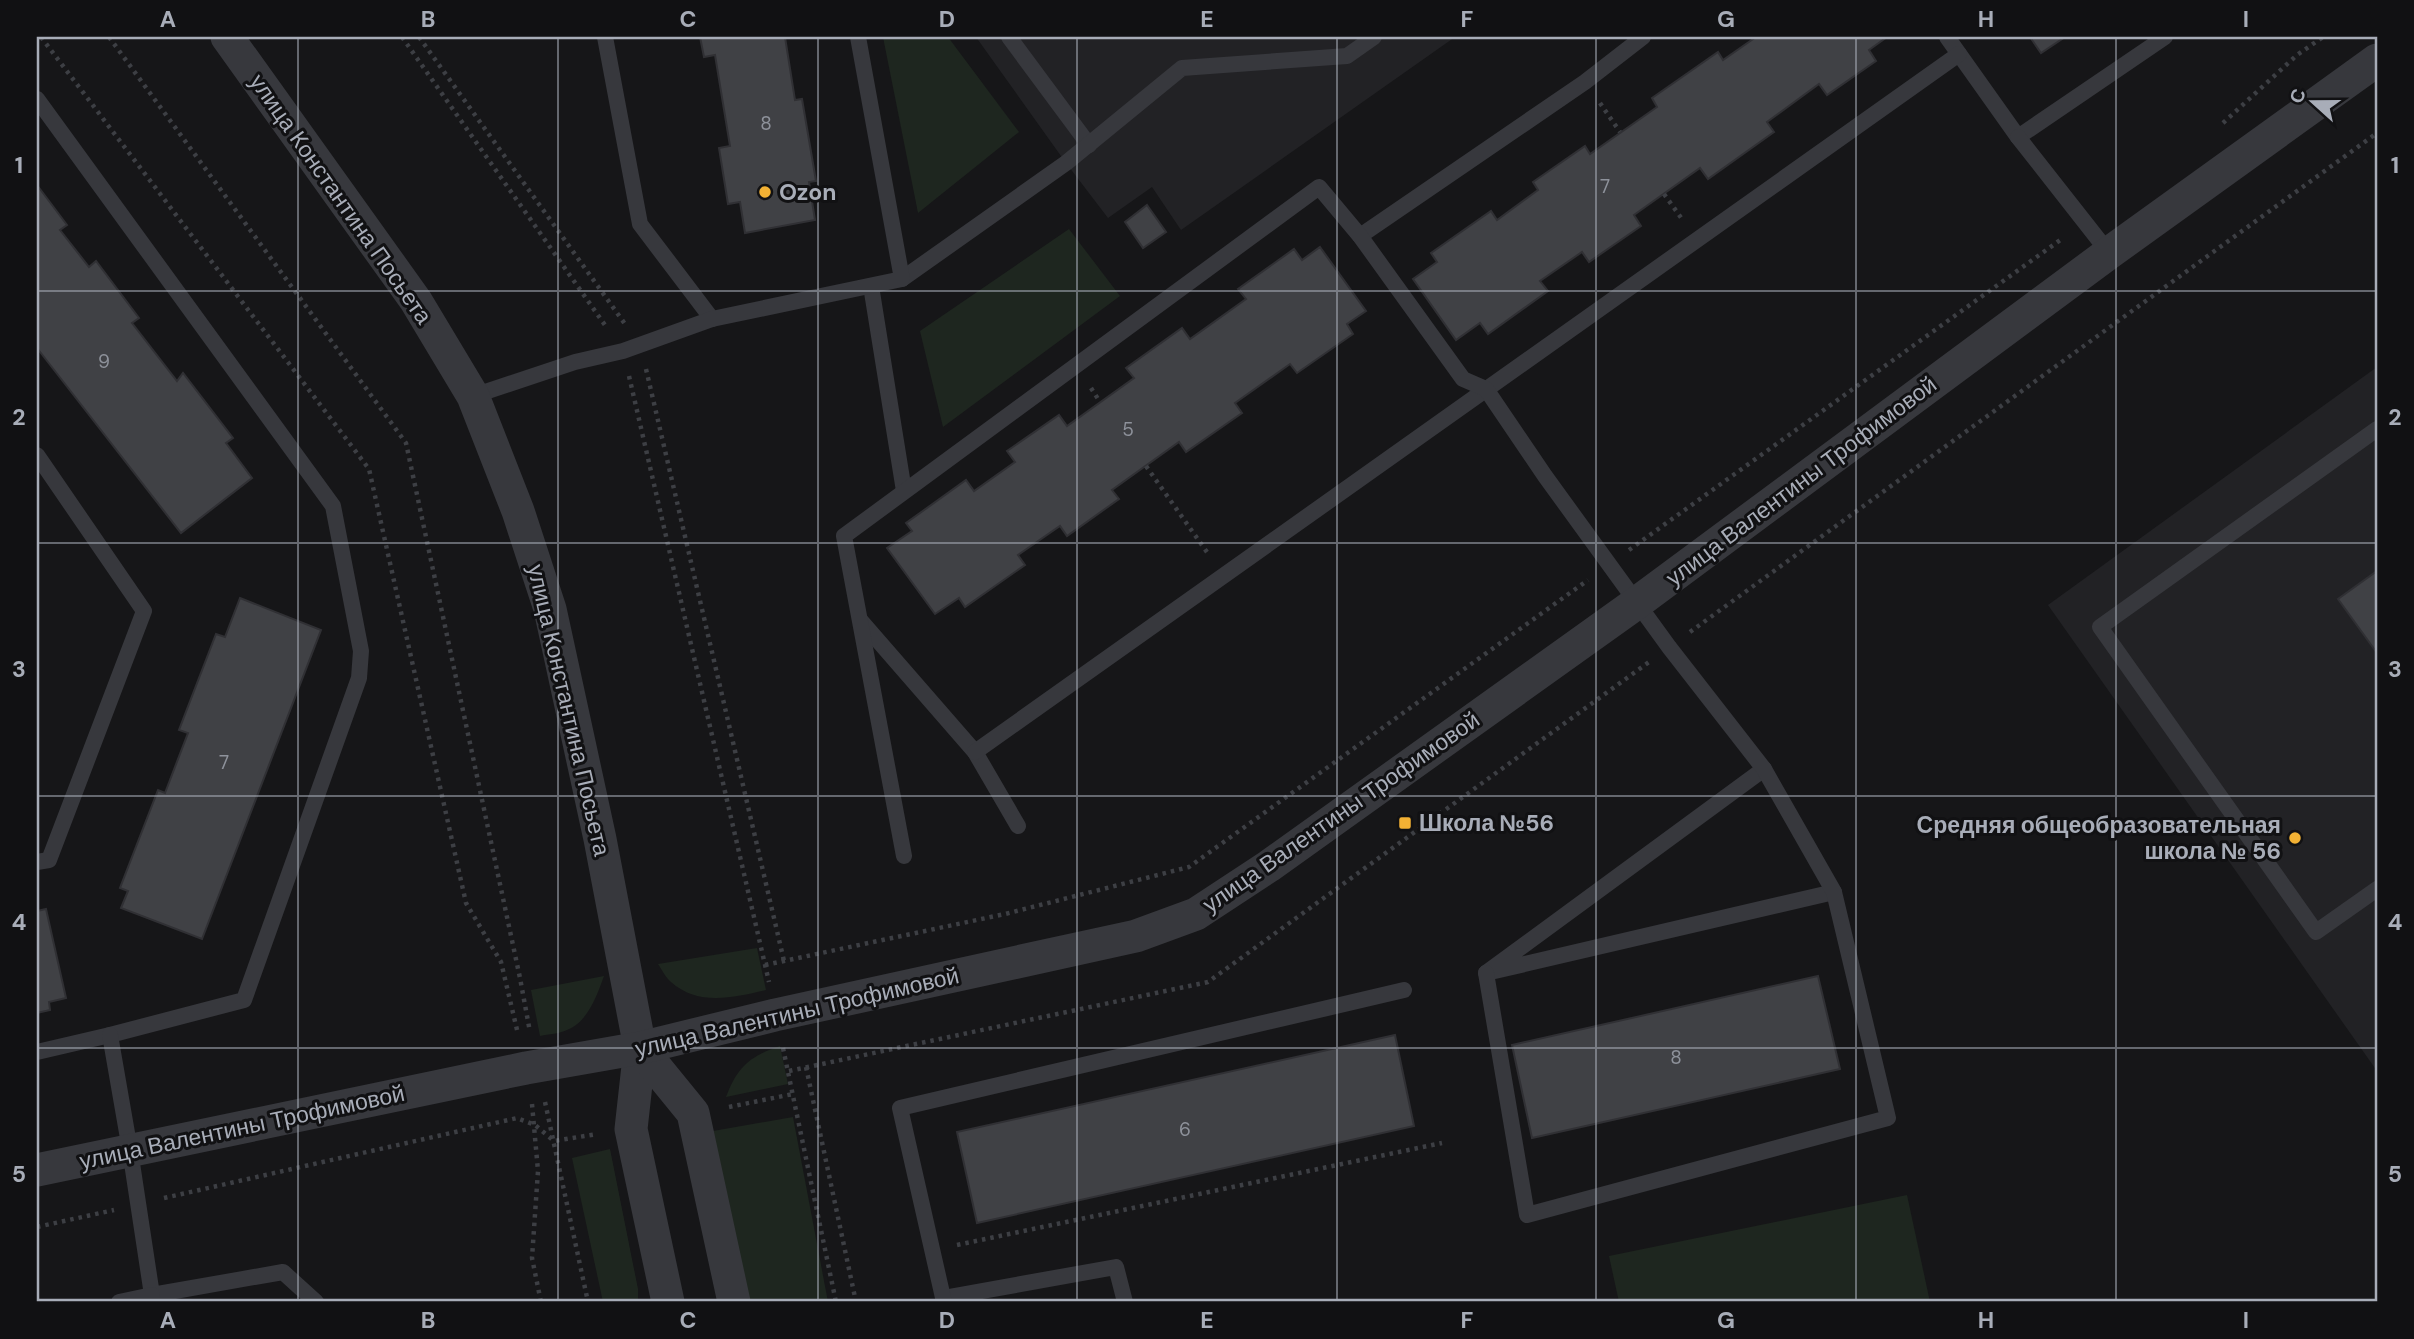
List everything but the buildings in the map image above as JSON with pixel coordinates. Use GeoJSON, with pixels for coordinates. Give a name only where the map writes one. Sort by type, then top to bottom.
{"type":"FeatureCollection","features":[{"type":"Feature","properties":{"kind":"street","name":"улица Константина Посьета"},"geometry":{"type":"LineString","coordinates":[[227,37],[416,301],[473,396],[518,511],[550,609],[600,839],[640,1048],[631,1129],[668,1302]]}},
{"type":"Feature","properties":{"kind":"street","name":"улица Валентины Трофимовой"},"geometry":{"type":"LineString","coordinates":[[37,1170],[536,1066],[640,1048],[775,1015],[1136,936],[1196,914],[1269,866],[1639,602],[2109,253],[2377,60]]}},
{"type":"Feature","properties":{"kind":"street","name":"улица Константина Посьета"},"geometry":{"type":"LineString","coordinates":[[640,1048],[693,1114],[734,1302]]}},
{"type":"Feature","properties":{"kind":"lane"},"geometry":{"type":"LineString","coordinates":[[605,37],[640,225],[712,319]]}},
{"type":"Feature","properties":{"kind":"lane"},"geometry":{"type":"LineString","coordinates":[[858,37],[902,279]]}},
{"type":"Feature","properties":{"kind":"lane"},"geometry":{"type":"LineString","coordinates":[[1009,37],[1089,145]]}},
{"type":"Feature","properties":{"kind":"lane"},"geometry":{"type":"LineString","coordinates":[[473,396],[575,362],[623,351],[712,319],[902,279],[1089,145],[1182,68],[1347,56],[1374,37]]}},
{"type":"Feature","properties":{"kind":"lane"},"geometry":{"type":"LineString","coordinates":[[1360,236],[1585,82],[1643,37]]}},
{"type":"Feature","properties":{"kind":"lane"},"geometry":{"type":"LineString","coordinates":[[1947,37],[2018,137],[2109,253]]}},
{"type":"Feature","properties":{"kind":"lane"},"geometry":{"type":"LineString","coordinates":[[2018,137],[2165,37]]}},
{"type":"Feature","properties":{"kind":"lane"},"geometry":{"type":"LineString","coordinates":[[975,752],[1959,54]]}},
{"type":"Feature","properties":{"kind":"lane"},"geometry":{"type":"LineString","coordinates":[[37,99],[333,506],[361,651],[359,678],[244,1000],[37,1052]]}},
{"type":"Feature","properties":{"kind":"lane"},"geometry":{"type":"LineString","coordinates":[[904,856],[845,536],[1319,187],[1360,236],[1462,379],[1486,389],[1545,476],[1639,602],[1669,647],[1764,769],[1834,892],[1888,1118],[1527,1215],[1486,973]]}},
{"type":"Feature","properties":{"kind":"lane"},"geometry":{"type":"LineString","coordinates":[[871,286],[904,491]]}},
{"type":"Feature","properties":{"kind":"lane"},"geometry":{"type":"LineString","coordinates":[[2377,429],[2099,627],[2316,932],[2377,889]]}},
{"type":"Feature","properties":{"kind":"lane"},"geometry":{"type":"LineString","coordinates":[[37,454],[144,611],[49,860],[37,862]]}},
{"type":"Feature","properties":{"kind":"lane"},"geometry":{"type":"LineString","coordinates":[[860,620],[975,752],[1018,826]]}},
{"type":"Feature","properties":{"kind":"lane"},"geometry":{"type":"LineString","coordinates":[[1486,973],[1764,769]]}},
{"type":"Feature","properties":{"kind":"lane"},"geometry":{"type":"LineString","coordinates":[[1486,973],[1834,892]]}},
{"type":"Feature","properties":{"kind":"lane"},"geometry":{"type":"LineString","coordinates":[[1125,1302],[1116,1267],[963,1293],[944,1300],[900,1108],[1404,990]]}},
{"type":"Feature","properties":{"kind":"lane"},"geometry":{"type":"LineString","coordinates":[[110,1035],[152,1295]]}},
{"type":"Feature","properties":{"kind":"lane"},"geometry":{"type":"LineString","coordinates":[[119,1302],[283,1272],[316,1302]]}},
{"type":"Feature","properties":{"kind":"path"},"geometry":{"type":"LineString","coordinates":[[109,37],[406,443],[588,1302]]}},
{"type":"Feature","properties":{"kind":"path"},"geometry":{"type":"LineString","coordinates":[[402,37],[623,351],[758,930],[836,1302]]}},
{"type":"Feature","properties":{"kind":"path"},"geometry":{"type":"LineString","coordinates":[[419,37],[640,345],[784,961]]}},
{"type":"Feature","properties":{"kind":"path"},"geometry":{"type":"LineString","coordinates":[[1585,82],[1620,132]]}},
{"type":"Feature","properties":{"kind":"path"},"geometry":{"type":"LineString","coordinates":[[1146,466],[1223,576]]}},
{"type":"Feature","properties":{"kind":"path"},"geometry":{"type":"LineString","coordinates":[[806,1067],[856,1302]]}},
{"type":"Feature","properties":{"kind":"path"},"geometry":{"type":"LineString","coordinates":[[693,1114],[793,1094]]}},
{"type":"Feature","properties":{"kind":"path"},"geometry":{"type":"LineString","coordinates":[[37,1227],[517,1118],[535,1125],[554,1141],[631,1129]]}},
{"type":"Feature","properties":{"kind":"path"},"geometry":{"type":"LineString","coordinates":[[963,1293],[952,1246],[1442,1143]]}},
{"type":"Feature","properties":{"kind":"shaded area"},"geometry":{"type":"Polygon","coordinates":[[[883,37],[948,37],[1019,132],[918,213],[883,37]]]}},
{"type":"Feature","properties":{"kind":"shaded area"},"geometry":{"type":"Polygon","coordinates":[[[976,37],[1455,37],[1181,230],[1152,187],[1108,218],[976,37]]]}},
{"type":"Feature","properties":{"kind":"shaded area"},"geometry":{"type":"Polygon","coordinates":[[[1069,229],[1120,296],[943,427],[920,331],[1069,229]]]}},
{"type":"Feature","properties":{"kind":"shaded area","name":"Средняя общеобразовательная школа № 56"},"geometry":{"type":"Polygon","coordinates":[[[2377,367],[2377,1071],[2048,605],[2377,367]]]}},
{"type":"Feature","properties":{"kind":"shaded area"},"geometry":{"type":"Polygon","coordinates":[[[757,948],[766,990],[742,995],[717,998],[693,995],[671,982],[658,964],[757,948]]]}},
{"type":"Feature","properties":{"kind":"shaded area"},"geometry":{"type":"Polygon","coordinates":[[[604,976],[591,1007],[581,1021],[564,1031],[540,1036],[531,990],[604,976]]]}},
{"type":"Feature","properties":{"kind":"shaded area"},"geometry":{"type":"Polygon","coordinates":[[[780,1046],[788,1084],[726,1097],[735,1078],[746,1064],[760,1054],[780,1046]]]}},
{"type":"Feature","properties":{"kind":"shaded area"},"geometry":{"type":"Polygon","coordinates":[[[793,1117],[828,1302],[748,1302],[713,1131],[793,1117]]]}},
{"type":"Feature","properties":{"kind":"shaded area"},"geometry":{"type":"Polygon","coordinates":[[[610,1149],[638,1289],[638,1302],[603,1302],[572,1158],[610,1149]]]}},
{"type":"Feature","properties":{"kind":"shaded area"},"geometry":{"type":"Polygon","coordinates":[[[1907,1195],[1930,1302],[1619,1302],[1609,1256],[1907,1195]]]}},
{"type":"Feature","properties":{"kind":"place","name":"Ozon"},"geometry":{"type":"Point","coordinates":[765,192]}},
{"type":"Feature","properties":{"kind":"place","name":"Школа №56"},"geometry":{"type":"Point","coordinates":[1405,823]}},
{"type":"Feature","properties":{"kind":"place","name":"Средняя общеобразовательная школа № 56"},"geometry":{"type":"Point","coordinates":[2295,838]}}]}
